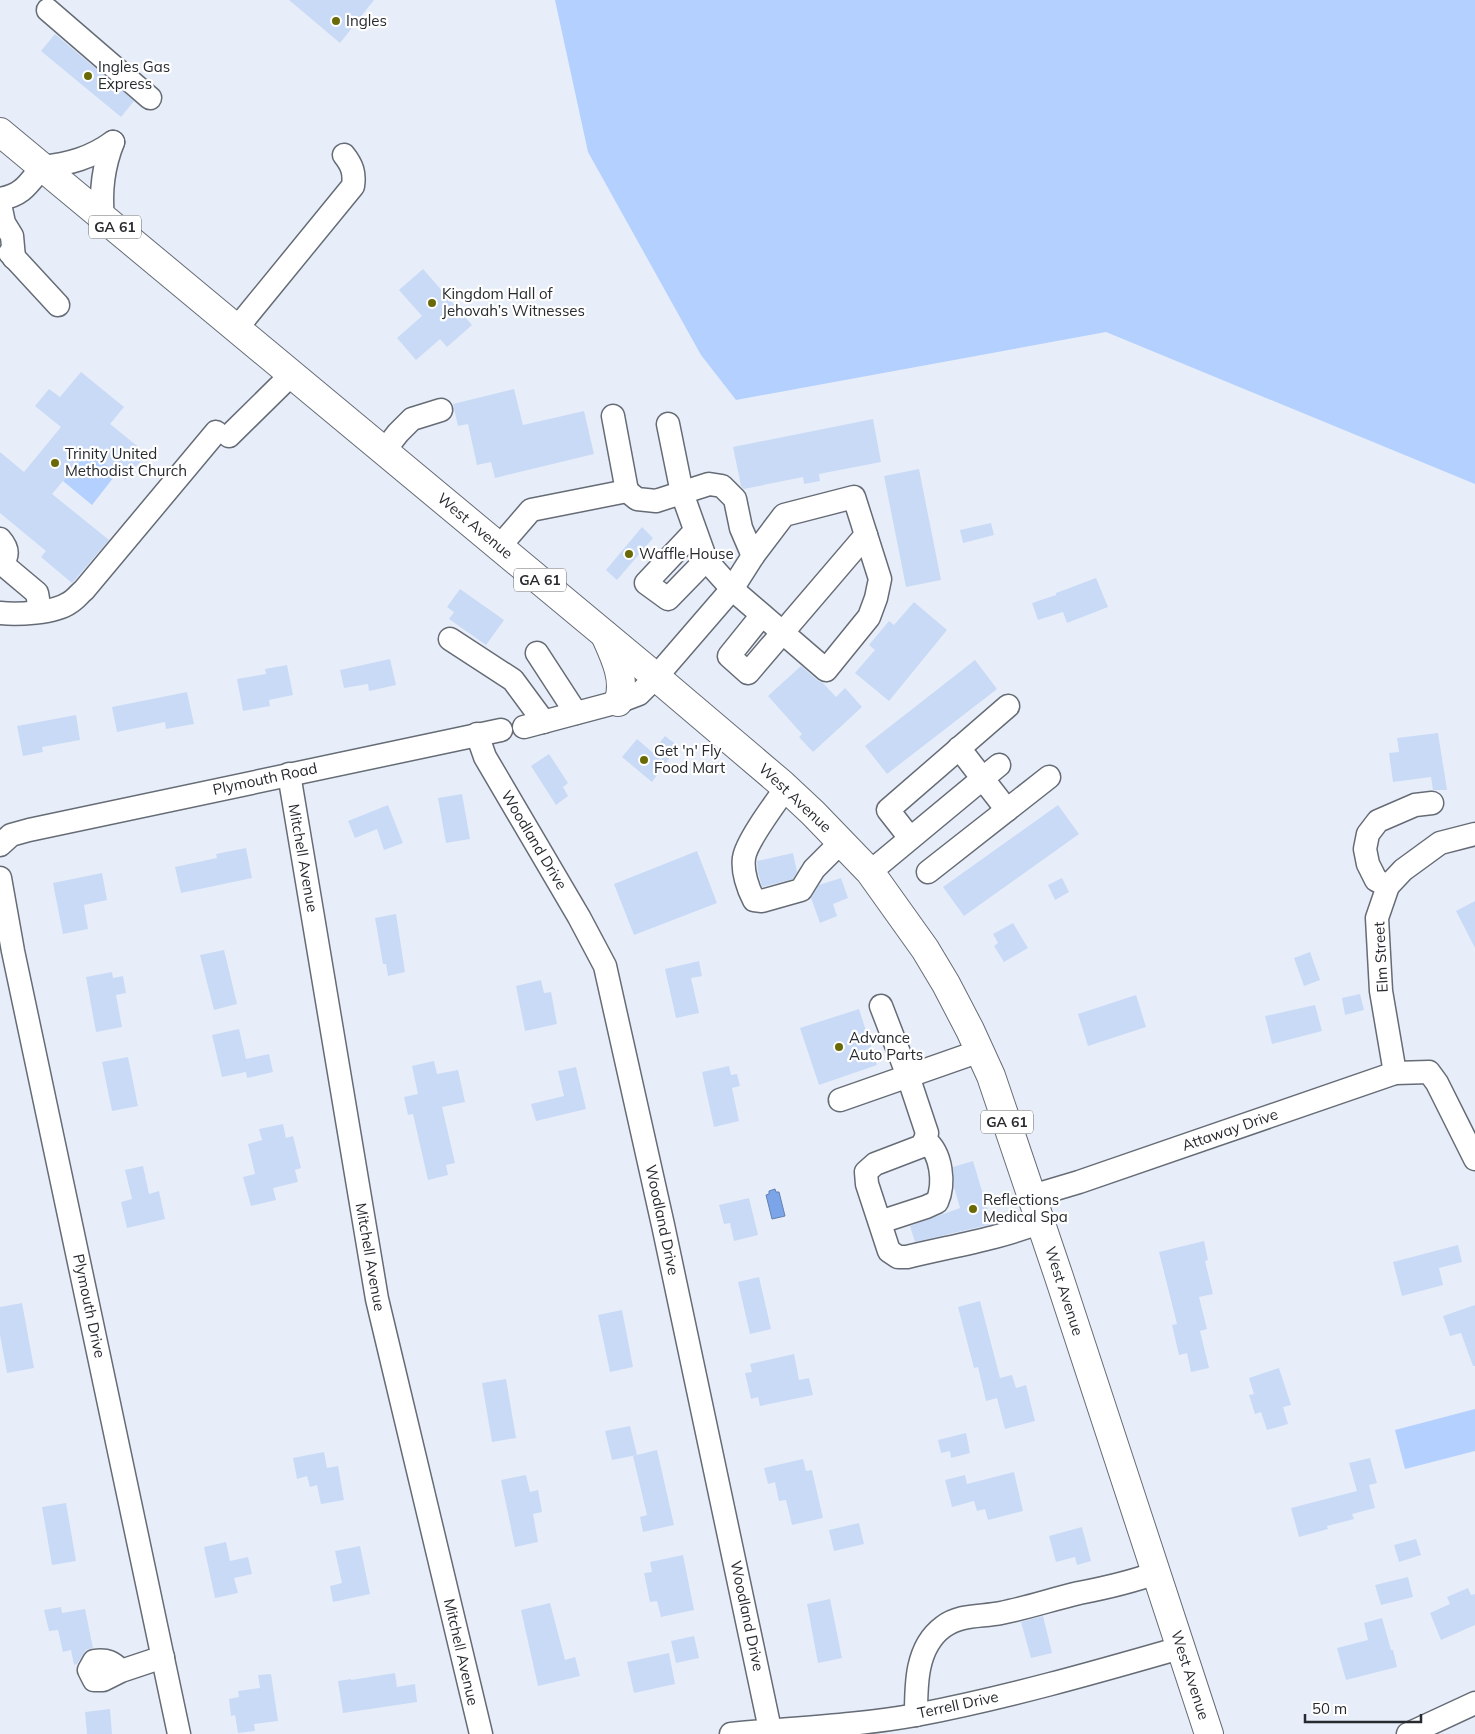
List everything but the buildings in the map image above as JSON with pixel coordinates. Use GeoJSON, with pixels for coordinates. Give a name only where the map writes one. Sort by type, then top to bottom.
{"type":"FeatureCollection","features":[{"type":"Feature","properties":{"kind":"main road","name":"West Avenue"},"geometry":{"type":"LineString","coordinates":[[0,132],[656,677],[786,788],[870,872],[925,949],[946,984],[991,1076],[1041,1222],[1209,1734]]}},
{"type":"Feature","properties":{"kind":"main road"},"geometry":{"type":"LineString","coordinates":[[604,634],[620,678],[618,702]]}},
{"type":"Feature","properties":{"kind":"street"},"geometry":{"type":"LineString","coordinates":[[48,10],[150,98]]}},
{"type":"Feature","properties":{"kind":"street"},"geometry":{"type":"LineString","coordinates":[[0,199],[21,192],[42,167],[66,164],[89,157],[113,142],[106,160],[102,181],[103,218]]}},
{"type":"Feature","properties":{"kind":"street"},"geometry":{"type":"LineString","coordinates":[[237,328],[353,186],[353,168],[344,155]]}},
{"type":"Feature","properties":{"kind":"street"},"geometry":{"type":"LineString","coordinates":[[0,204],[4,223],[12,236],[6,255],[58,305]]}},
{"type":"Feature","properties":{"kind":"street"},"geometry":{"type":"LineString","coordinates":[[0,613],[12,614],[52,610],[68,604],[84,590],[223,434],[292,374]]}},
{"type":"Feature","properties":{"kind":"street"},"geometry":{"type":"LineString","coordinates":[[384,451],[412,420],[441,410]]}},
{"type":"Feature","properties":{"kind":"street"},"geometry":{"type":"LineString","coordinates":[[613,416],[627,491],[637,499],[656,501],[709,484],[722,486],[735,499],[741,528],[753,556]]}},
{"type":"Feature","properties":{"kind":"street"},"geometry":{"type":"LineString","coordinates":[[450,639],[513,680],[534,724],[618,702],[639,694],[656,677],[732,589],[753,556],[784,515],[854,497],[880,579],[869,617],[826,670],[732,589],[706,560],[682,493],[668,424]]}},
{"type":"Feature","properties":{"kind":"street"},"geometry":{"type":"LineString","coordinates":[[500,547],[530,510],[627,491]]}},
{"type":"Feature","properties":{"kind":"street"},"geometry":{"type":"LineString","coordinates":[[696,531],[646,583],[668,599],[706,560]]}},
{"type":"Feature","properties":{"kind":"street"},"geometry":{"type":"LineString","coordinates":[[762,615],[729,656],[748,673],[866,535]]}},
{"type":"Feature","properties":{"kind":"street"},"geometry":{"type":"LineString","coordinates":[[0,539],[4,543],[7,552],[7,558],[1,563],[37,593],[40,611]]}},
{"type":"Feature","properties":{"kind":"street"},"geometry":{"type":"LineString","coordinates":[[513,680],[521,671],[542,661],[576,713]]}},
{"type":"Feature","properties":{"kind":"street"},"geometry":{"type":"LineString","coordinates":[[910,838],[888,810],[1008,706]]}},
{"type":"Feature","properties":{"kind":"street","name":"Plymouth Road"},"geometry":{"type":"LineString","coordinates":[[0,845],[11,835],[29,830],[501,730]]}},
{"type":"Feature","properties":{"kind":"street","name":"Woodland Drive"},"geometry":{"type":"LineString","coordinates":[[477,734],[485,757],[580,917],[605,966],[676,1284],[771,1732]]}},
{"type":"Feature","properties":{"kind":"street"},"geometry":{"type":"LineString","coordinates":[[959,748],[990,772],[1007,810]]}},
{"type":"Feature","properties":{"kind":"street"},"geometry":{"type":"LineString","coordinates":[[870,872],[990,772]]}},
{"type":"Feature","properties":{"kind":"street","name":"Mitchell Avenue"},"geometry":{"type":"LineString","coordinates":[[289,774],[377,1299],[480,1734]]}},
{"type":"Feature","properties":{"kind":"street"},"geometry":{"type":"LineString","coordinates":[[928,872],[1049,777]]}},
{"type":"Feature","properties":{"kind":"street"},"geometry":{"type":"LineString","coordinates":[[786,788],[766,817],[744,856],[750,892],[754,900],[758,902],[801,890],[814,869],[841,842]]}},
{"type":"Feature","properties":{"kind":"street"},"geometry":{"type":"LineString","coordinates":[[1388,886],[1376,880],[1368,864],[1365,849],[1368,834],[1378,821],[1415,805],[1432,803]]}},
{"type":"Feature","properties":{"kind":"street","name":"Elm Street"},"geometry":{"type":"LineString","coordinates":[[1395,1073],[1382,991],[1377,918],[1388,886],[1403,870],[1440,843],[1475,834]]}},
{"type":"Feature","properties":{"kind":"street","name":"Plymouth Drive"},"geometry":{"type":"LineString","coordinates":[[0,878],[15,960],[179,1734]]}},
{"type":"Feature","properties":{"kind":"street"},"geometry":{"type":"LineString","coordinates":[[881,1006],[908,1076],[927,1133],[926,1140],[922,1146],[875,1164],[866,1172],[867,1184],[889,1251],[898,1257],[907,1257],[998,1237],[1041,1222]]}},
{"type":"Feature","properties":{"kind":"street"},"geometry":{"type":"LineString","coordinates":[[840,1100],[980,1051]]}},
{"type":"Feature","properties":{"kind":"street","name":"Attaway Drive"},"geometry":{"type":"LineString","coordinates":[[1032,1196],[1079,1182],[1395,1073],[1429,1072],[1437,1083],[1475,1159]]}},
{"type":"Feature","properties":{"kind":"street"},"geometry":{"type":"LineString","coordinates":[[880,1222],[926,1208],[937,1202],[941,1186],[938,1156],[935,1149],[926,1140]]}},
{"type":"Feature","properties":{"kind":"street"},"geometry":{"type":"LineString","coordinates":[[916,1715],[916,1693],[921,1658],[933,1637],[950,1622],[969,1616],[1000,1613],[1108,1588],[1156,1573]]}},
{"type":"Feature","properties":{"kind":"street","name":"Terrell Drive"},"geometry":{"type":"LineString","coordinates":[[731,1734],[873,1722],[916,1715],[989,1699],[1180,1648]]}},
{"type":"Feature","properties":{"kind":"street"},"geometry":{"type":"LineString","coordinates":[[121,1671],[164,1657]]}},
{"type":"Feature","properties":{"kind":"street"},"geometry":{"type":"LineString","coordinates":[[1408,1734],[1475,1704]]}},
{"type":"Feature","properties":{"kind":"shaded area"},"geometry":{"type":"Polygon","coordinates":[[[555,0],[1475,0],[1475,484],[1106,332],[736,400],[701,355],[588,152],[555,0]]]}},
{"type":"Feature","properties":{"kind":"shaded area"},"geometry":{"type":"Polygon","coordinates":[[[89,450],[117,473],[92,505],[63,481],[89,450]]]}},
{"type":"Feature","properties":{"kind":"shaded area"},"geometry":{"type":"Polygon","coordinates":[[[775,1189],[776,1192],[779,1192],[785,1216],[772,1219],[766,1195],[769,1194],[769,1191],[775,1189]]]}},
{"type":"Feature","properties":{"kind":"shaded area"},"geometry":{"type":"Polygon","coordinates":[[[1475,1409],[1475,1451],[1405,1469],[1395,1430],[1475,1409]]]}},
{"type":"Feature","properties":{"kind":"place","name":"Ingles"},"geometry":{"type":"Point","coordinates":[336,21]}},
{"type":"Feature","properties":{"kind":"place","name":"Ingles Gas Express"},"geometry":{"type":"Point","coordinates":[88,76]}},
{"type":"Feature","properties":{"kind":"place","name":"Kingdom Hall of Jehovah’s Witnesses"},"geometry":{"type":"Point","coordinates":[432,303]}},
{"type":"Feature","properties":{"kind":"place","name":"Trinity United Methodist Church"},"geometry":{"type":"Point","coordinates":[55,463]}},
{"type":"Feature","properties":{"kind":"place","name":"Waffle House"},"geometry":{"type":"Point","coordinates":[629,554]}},
{"type":"Feature","properties":{"kind":"place","name":"Get 'n' Fly Food Mart"},"geometry":{"type":"Point","coordinates":[644,760]}},
{"type":"Feature","properties":{"kind":"place","name":"Advance Auto Parts"},"geometry":{"type":"Point","coordinates":[839,1047]}},
{"type":"Feature","properties":{"kind":"place","name":"Reflections Medical Spa"},"geometry":{"type":"Point","coordinates":[973,1209]}}]}
